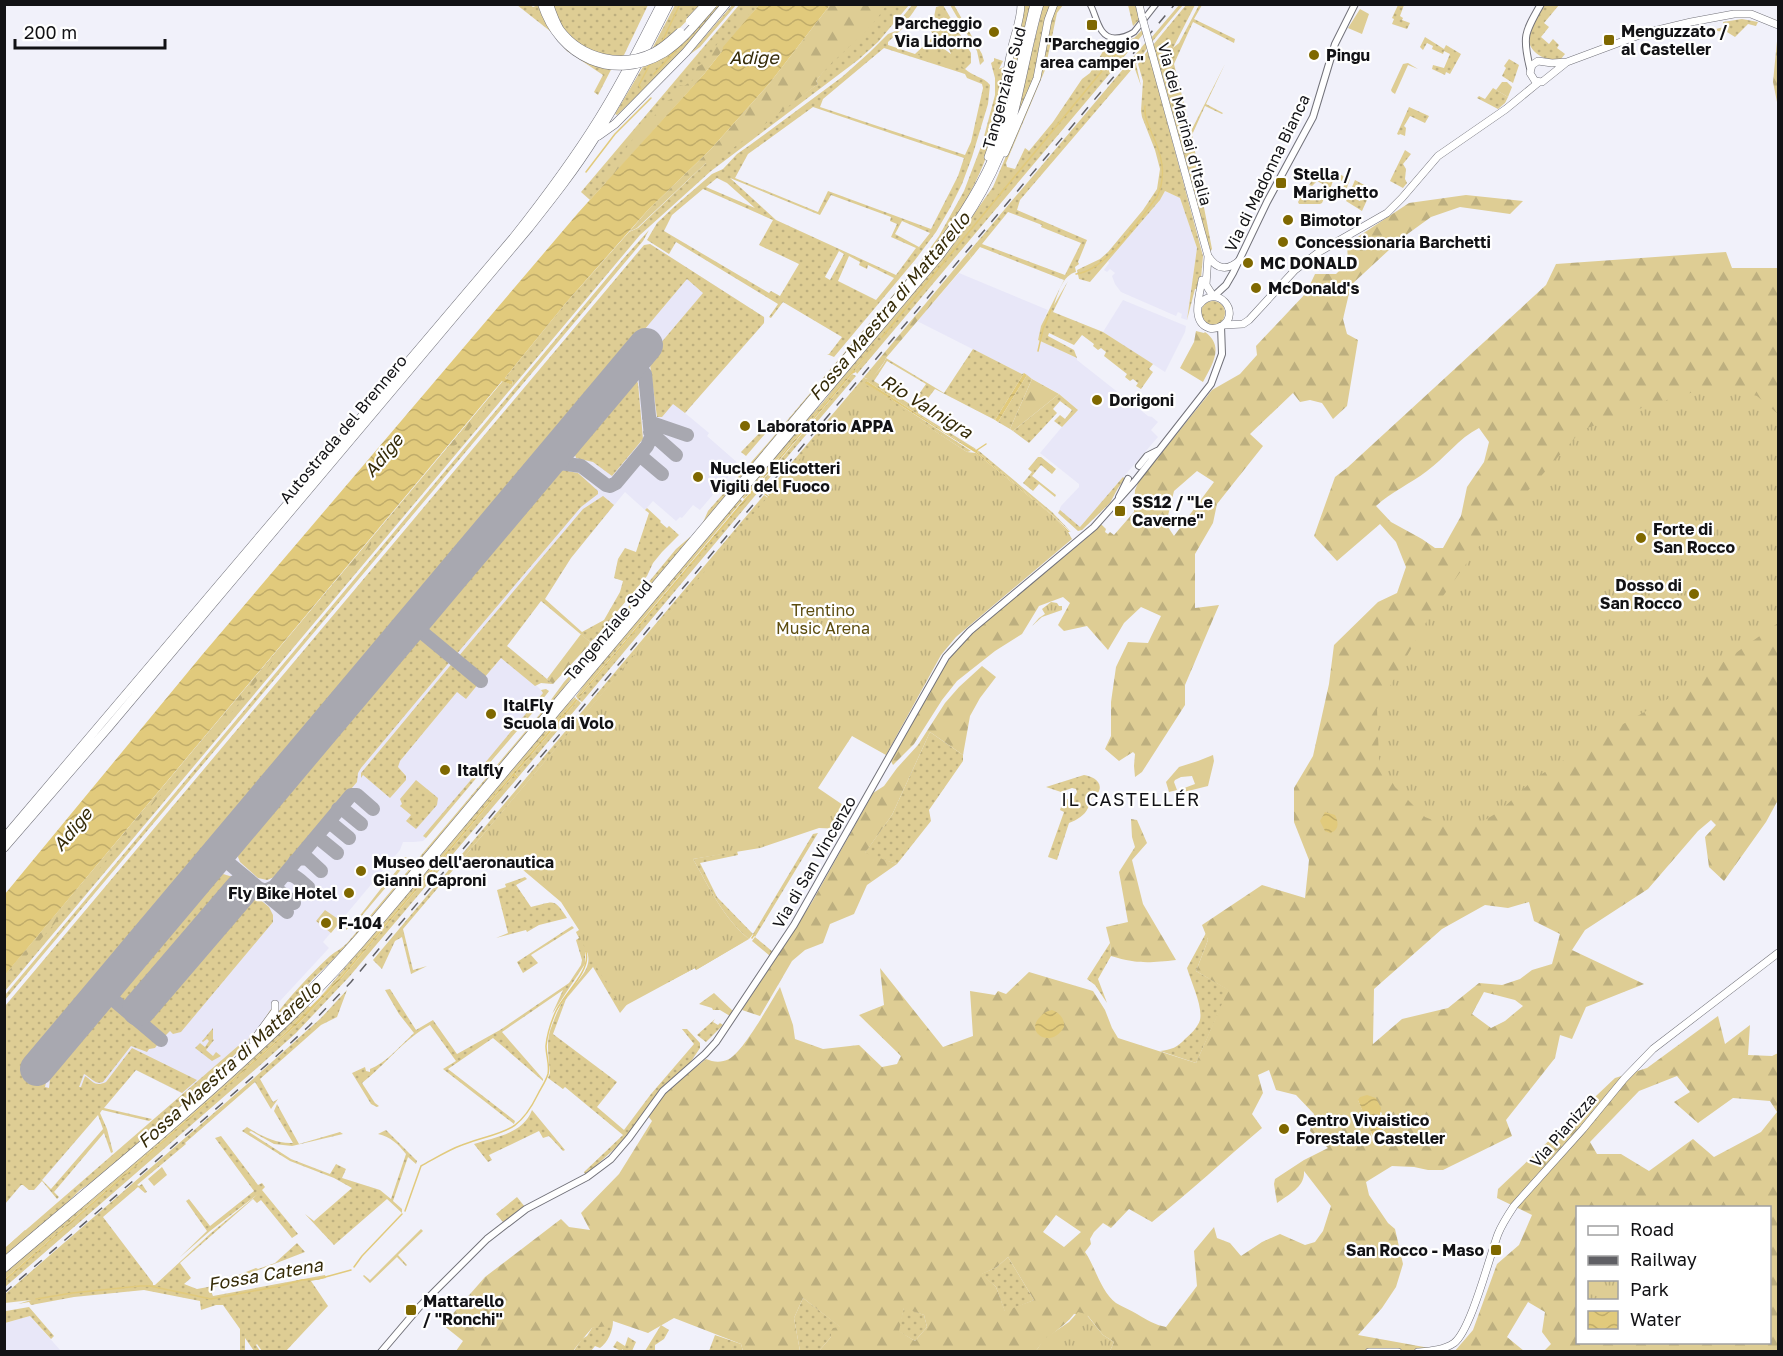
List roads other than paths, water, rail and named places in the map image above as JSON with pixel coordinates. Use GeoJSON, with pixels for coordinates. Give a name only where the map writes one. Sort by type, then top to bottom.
{"type":"FeatureCollection","features":[{"type":"Feature","properties":{"kind":"highway"},"geometry":{"type":"LineString","coordinates":[[542,4],[549,23],[567,46],[590,60],[616,66],[642,62],[664,52],[673,46],[713,4]]}},
{"type":"Feature","properties":{"kind":"highway"},"geometry":{"type":"LineString","coordinates":[[549,4],[555,21],[568,39],[592,55],[611,60],[638,58],[656,51],[680,33],[706,4]]}},
{"type":"Feature","properties":{"kind":"highway"},"geometry":{"type":"LineString","coordinates":[[595,139],[615,123],[686,52],[726,4]]}},
{"type":"Feature","properties":{"kind":"highway","name":"Autostrada del Brennero"},"geometry":{"type":"LineString","coordinates":[[4,848],[123,710],[559,190],[595,139],[633,75],[662,5]]}},
{"type":"Feature","properties":{"kind":"highway","name":"Autostrada del Brennero"},"geometry":{"type":"LineString","coordinates":[[4,837],[544,199],[600,118],[662,5]]}},
{"type":"Feature","properties":{"kind":"main road"},"geometry":{"type":"LineString","coordinates":[[974,194],[996,132],[1021,4]]}},
{"type":"Feature","properties":{"kind":"main road","name":"Tangenziale Sud"},"geometry":{"type":"LineString","coordinates":[[4,1261],[232,1065],[304,996],[378,915],[934,253],[952,230],[987,171],[1004,127],[1034,4]]}},
{"type":"Feature","properties":{"kind":"main road","name":"Tangenziale Sud"},"geometry":{"type":"LineString","coordinates":[[4,1269],[236,1070],[308,1000],[359,946],[940,256],[972,211],[989,181],[1013,119],[1040,4]]}},
{"type":"Feature","properties":{"kind":"main road"},"geometry":{"type":"LineString","coordinates":[[989,181],[1005,155],[1036,78],[1050,11],[1054,4]]}},
{"type":"Feature","properties":{"kind":"main road","name":"Via dei Marinai d'Italia"},"geometry":{"type":"LineString","coordinates":[[1139,4],[1207,254],[1206,285],[1214,296]]}},
{"type":"Feature","properties":{"kind":"main road","name":"Via di Madonna Bianca"},"geometry":{"type":"LineString","coordinates":[[1226,302],[1223,297],[1226,285],[1313,117],[1335,44],[1355,4]]}},
{"type":"Feature","properties":{"kind":"main road"},"geometry":{"type":"LineString","coordinates":[[1539,82],[1530,72],[1525,35],[1541,4]]}},
{"type":"Feature","properties":{"kind":"main road"},"geometry":{"type":"LineString","coordinates":[[1208,327],[1243,324],[1249,320],[1295,270],[1319,252],[1387,213],[1448,147],[1506,109],[1519,96],[1539,82],[1545,81],[1567,62],[1670,26],[1734,14],[1751,15],[1779,25]]}},
{"type":"Feature","properties":{"kind":"main road"},"geometry":{"type":"LineString","coordinates":[[1526,49],[1550,68],[1549,76]]}},
{"type":"Feature","properties":{"kind":"main road"},"geometry":{"type":"LineString","coordinates":[[1519,96],[1534,62],[1567,62]]}},
{"type":"Feature","properties":{"kind":"main road"},"geometry":{"type":"LineString","coordinates":[[1207,254],[1214,264],[1221,268],[1230,267],[1240,260]]}},
{"type":"Feature","properties":{"kind":"main road","name":"Via dei Marinai d'Italia"},"geometry":{"type":"LineString","coordinates":[[1199,305],[1207,254]]}},
{"type":"Feature","properties":{"kind":"main road","name":"Via di Madonna Bianca"},"geometry":{"type":"LineString","coordinates":[[1214,296],[1226,285]]}},
{"type":"Feature","properties":{"kind":"main road"},"geometry":{"type":"LineString","coordinates":[[1222,346],[1217,335],[1198,319],[1199,305],[1207,297],[1214,296],[1226,302],[1229,314],[1235,321],[1243,324]]}},
{"type":"Feature","properties":{"kind":"main road"},"geometry":{"type":"LineString","coordinates":[[1222,326],[1229,314]]}},
{"type":"Feature","properties":{"kind":"main road","name":"Via di San Vincenzo"},"geometry":{"type":"LineString","coordinates":[[381,1352],[421,1305],[487,1239],[526,1209],[587,1177],[611,1159],[663,1091],[710,1050],[794,925],[946,657],[970,631],[1094,527],[1118,501],[1211,384],[1221,360],[1222,326]]}},
{"type":"Feature","properties":{"kind":"main road"},"geometry":{"type":"LineString","coordinates":[[1139,466],[1147,456],[1161,449]]}},
{"type":"Feature","properties":{"kind":"main road"},"geometry":{"type":"LineString","coordinates":[[1118,501],[1121,490],[1128,479]]}},
{"type":"Feature","properties":{"kind":"main road","name":"Via Pianizza"},"geometry":{"type":"LineString","coordinates":[[1418,1352],[1441,1349],[1454,1343],[1461,1334],[1505,1220],[1514,1206],[1624,1079],[1660,1043],[1779,953]]}},
{"type":"Feature","properties":{"kind":"main road"},"geometry":{"type":"LineString","coordinates":[[232,1065],[275,1011],[275,1004]]}},
{"type":"Feature","properties":{"kind":"main road"},"geometry":{"type":"LineString","coordinates":[[1369,1352],[1398,1352]]}},
{"type":"Feature","properties":{"kind":"street"},"geometry":{"type":"LineString","coordinates":[[1090,4],[1101,31],[1108,36],[1119,38],[1134,32],[1156,4]]}},
{"type":"Feature","properties":{"kind":"water","name":"Adige"},"geometry":{"type":"Polygon","coordinates":[[[759,5],[830,5],[769,84],[711,149],[647,211],[565,304],[505,378],[513,381],[512,385],[502,381],[5,975],[5,894],[202,655],[578,213],[704,74],[723,47],[759,5]]]}},
{"type":"Feature","properties":{"kind":"water"},"geometry":{"type":"Polygon","coordinates":[[[881,337],[855,370],[856,372],[759,484],[761,488],[759,491],[755,490],[578,699],[577,698],[881,337]]]}},
{"type":"Feature","properties":{"kind":"water"},"geometry":{"type":"Polygon","coordinates":[[[1024,373],[1027,375],[998,422],[995,420],[1024,373]]]}},
{"type":"Feature","properties":{"kind":"water"},"geometry":{"type":"Polygon","coordinates":[[[867,381],[960,442],[979,451],[977,452],[1070,532],[976,453],[865,383],[867,381]]]}},
{"type":"Feature","properties":{"kind":"water"},"geometry":{"type":"Polygon","coordinates":[[[576,699],[578,700],[515,774],[518,777],[513,776],[341,979],[299,1023],[5,1281],[283,1035],[342,975],[576,699]]]}},
{"type":"Feature","properties":{"kind":"water"},"geometry":{"type":"Polygon","coordinates":[[[1325,812],[1335,815],[1337,821],[1337,828],[1330,833],[1325,831],[1320,821],[1325,812]]]}},
{"type":"Feature","properties":{"kind":"water"},"geometry":{"type":"Polygon","coordinates":[[[1052,1010],[1061,1016],[1064,1027],[1059,1034],[1053,1037],[1042,1037],[1035,1029],[1036,1024],[1039,1018],[1052,1010]]]}},
{"type":"Feature","properties":{"kind":"water"},"geometry":{"type":"Polygon","coordinates":[[[1367,1095],[1376,1098],[1381,1108],[1380,1127],[1388,1133],[1389,1137],[1375,1142],[1358,1100],[1367,1095]]]}},
{"type":"Feature","properties":{"kind":"waterway"},"geometry":{"type":"LineString","coordinates":[[661,44],[680,4]]}},
{"type":"Feature","properties":{"kind":"waterway"},"geometry":{"type":"LineString","coordinates":[[654,74],[688,37]]}},
{"type":"Feature","properties":{"kind":"waterway","name":"Fossa Maestra di Mattarello"},"geometry":{"type":"LineString","coordinates":[[882,337],[1121,48]]}},
{"type":"Feature","properties":{"kind":"waterway"},"geometry":{"type":"LineString","coordinates":[[641,89],[639,85],[650,64]]}},
{"type":"Feature","properties":{"kind":"waterway"},"geometry":{"type":"LineString","coordinates":[[586,172],[615,134],[651,98]]}},
{"type":"Feature","properties":{"kind":"waterway","name":"Rio Valnigra"},"geometry":{"type":"LineString","coordinates":[[1076,274],[1088,271],[1110,254],[1157,197],[1162,181],[1162,165],[1145,114],[1145,106]]}},
{"type":"Feature","properties":{"kind":"waterway","name":"Rio Valnigra"},"geometry":{"type":"LineString","coordinates":[[1038,351],[1043,329],[1051,310]]}},
{"type":"Feature","properties":{"kind":"waterway","name":"Rio Valnigra"},"geometry":{"type":"LineString","coordinates":[[977,450],[986,444]]}},
{"type":"Feature","properties":{"kind":"waterway"},"geometry":{"type":"LineString","coordinates":[[765,494],[769,497]]}},
{"type":"Feature","properties":{"kind":"waterway","name":"Fossa Catena"},"geometry":{"type":"LineString","coordinates":[[405,1211],[421,1166],[457,1147],[507,1130],[523,1118],[530,1108],[548,1074],[546,1046],[552,1020],[585,967],[586,952]]}},
{"type":"Feature","properties":{"kind":"waterway","name":"Fossa Catena"},"geometry":{"type":"LineString","coordinates":[[354,1267],[402,1214]]}},
{"type":"Feature","properties":{"kind":"waterway","name":"Fossa Catena"},"geometry":{"type":"LineString","coordinates":[[36,1299],[140,1286],[150,1286],[211,1299],[302,1280],[318,1279],[351,1270]]}},
{"type":"Feature","properties":{"kind":"railway"},"geometry":{"type":"LineString","coordinates":[[4,1293],[271,1061],[351,982],[1175,4]]}},
{"type":"Feature","properties":{"kind":"place","name":"\"Parcheggio area camper\""},"geometry":{"type":"Point","coordinates":[1092,25]}},
{"type":"Feature","properties":{"kind":"place","name":"Parcheggio Via Lidorno"},"geometry":{"type":"Point","coordinates":[994,32]}},
{"type":"Feature","properties":{"kind":"place","name":"Menguzzato / al Casteller"},"geometry":{"type":"Point","coordinates":[1609,40]}},
{"type":"Feature","properties":{"kind":"place","name":"Pingu"},"geometry":{"type":"Point","coordinates":[1314,55]}},
{"type":"Feature","properties":{"kind":"place","name":"Stella / Marighetto"},"geometry":{"type":"Point","coordinates":[1281,183]}},
{"type":"Feature","properties":{"kind":"place","name":"Bimotor"},"geometry":{"type":"Point","coordinates":[1288,220]}},
{"type":"Feature","properties":{"kind":"place","name":"Concessionaria Barchetti"},"geometry":{"type":"Point","coordinates":[1283,242]}},
{"type":"Feature","properties":{"kind":"place","name":"MC DONALD"},"geometry":{"type":"Point","coordinates":[1248,263]}},
{"type":"Feature","properties":{"kind":"place","name":"McDonald's"},"geometry":{"type":"Point","coordinates":[1256,288]}},
{"type":"Feature","properties":{"kind":"place","name":"Dorigoni"},"geometry":{"type":"Point","coordinates":[1097,400]}},
{"type":"Feature","properties":{"kind":"place","name":"Laboratorio APPA"},"geometry":{"type":"Point","coordinates":[745,426]}},
{"type":"Feature","properties":{"kind":"place","name":"Nucleo Elicotteri Vigili del Fuoco"},"geometry":{"type":"Point","coordinates":[698,477]}},
{"type":"Feature","properties":{"kind":"place","name":"SS12 / \"Le Caverne\""},"geometry":{"type":"Point","coordinates":[1120,511]}},
{"type":"Feature","properties":{"kind":"place","name":"Forte di San Rocco"},"geometry":{"type":"Point","coordinates":[1641,538]}},
{"type":"Feature","properties":{"kind":"place","name":"Dosso di San Rocco"},"geometry":{"type":"Point","coordinates":[1694,594]}},
{"type":"Feature","properties":{"kind":"place","name":"ItalFly Scuola di Volo"},"geometry":{"type":"Point","coordinates":[491,714]}},
{"type":"Feature","properties":{"kind":"place","name":"Italfly"},"geometry":{"type":"Point","coordinates":[445,770]}},
{"type":"Feature","properties":{"kind":"place","name":"Museo dell'aeronautica Gianni Caproni"},"geometry":{"type":"Point","coordinates":[361,871]}},
{"type":"Feature","properties":{"kind":"place","name":"Fly Bike Hotel"},"geometry":{"type":"Point","coordinates":[349,893]}},
{"type":"Feature","properties":{"kind":"place","name":"F-104"},"geometry":{"type":"Point","coordinates":[326,923]}},
{"type":"Feature","properties":{"kind":"place","name":"Centro Vivaistico Forestale Casteller"},"geometry":{"type":"Point","coordinates":[1284,1129]}},
{"type":"Feature","properties":{"kind":"place","name":"San Rocco - Maso"},"geometry":{"type":"Point","coordinates":[1496,1250]}},
{"type":"Feature","properties":{"kind":"place","name":"Mattarello / \"Ronchi\""},"geometry":{"type":"Point","coordinates":[411,1310]}},
{"type":"Feature","properties":{"kind":"district","name":"IL CASTELLÉR"},"geometry":{"type":"Point","coordinates":[1131,799]}},
{"type":"Feature","properties":{"kind":"park label","name":"Trentino Music Arena"},"geometry":{"type":"Point","coordinates":[823,619]}}]}
